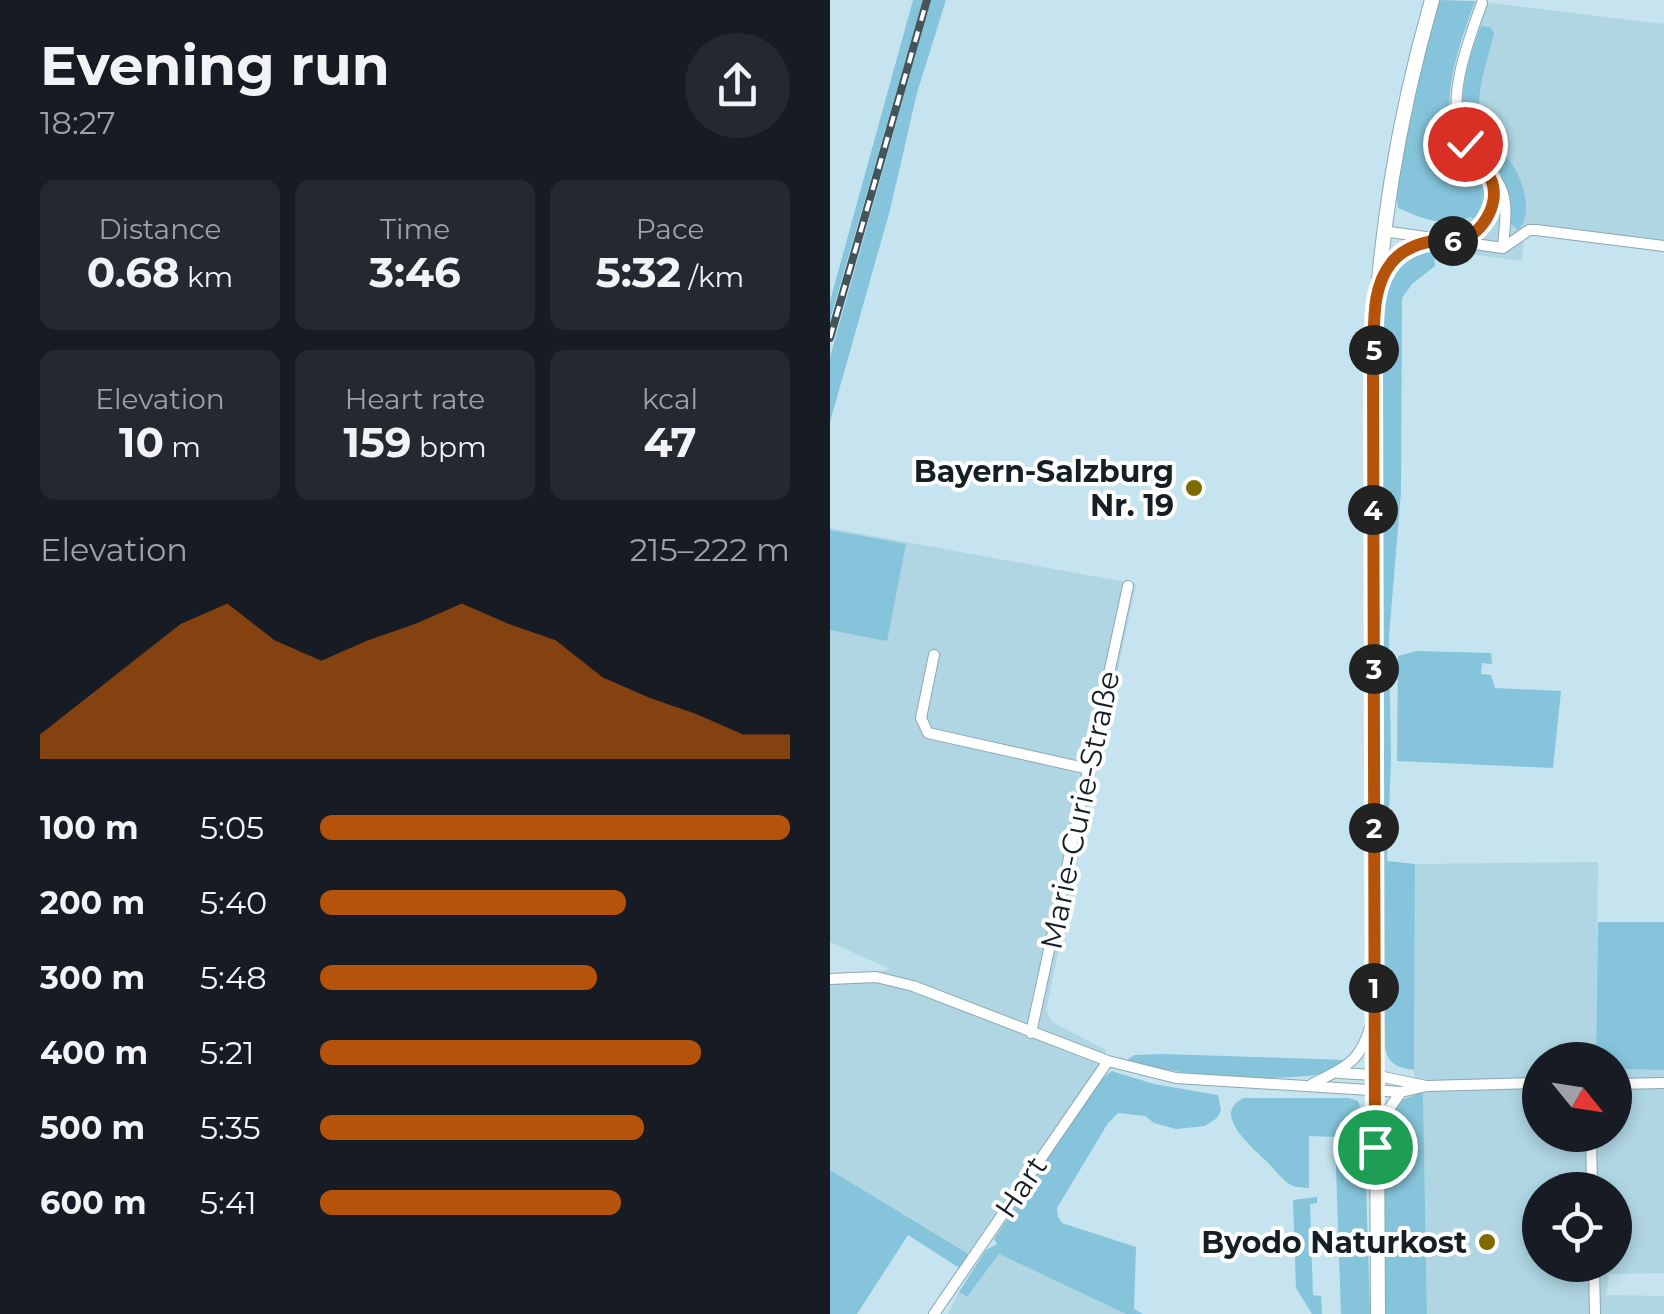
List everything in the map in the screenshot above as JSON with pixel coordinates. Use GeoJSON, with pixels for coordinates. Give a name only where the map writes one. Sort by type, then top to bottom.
{"type":"FeatureCollection","features":[{"type":"Feature","properties":{"kind":"main road"},"geometry":{"type":"LineString","coordinates":[[1378,1314],[1373,359],[1383,232],[1404,103],[1432,0]]}},
{"type":"Feature","properties":{"kind":"street"},"geometry":{"type":"LineString","coordinates":[[1482,3],[1465,57],[1456,113],[1465,144],[1499,184],[1504,200],[1503,248]]}},
{"type":"Feature","properties":{"kind":"street"},"geometry":{"type":"LineString","coordinates":[[1457,241],[1478,228],[1492,208],[1494,194],[1487,173]]}},
{"type":"Feature","properties":{"kind":"street"},"geometry":{"type":"LineString","coordinates":[[1383,232],[1503,248],[1529,230],[1664,246]]}},
{"type":"Feature","properties":{"kind":"street"},"geometry":{"type":"LineString","coordinates":[[1377,287],[1400,254],[1412,246],[1439,240]]}},
{"type":"Feature","properties":{"kind":"street","name":"Marie-Curie-Straße"},"geometry":{"type":"LineString","coordinates":[[1031,1033],[1128,586]]}},
{"type":"Feature","properties":{"kind":"street"},"geometry":{"type":"LineString","coordinates":[[934,655],[921,718],[928,733],[1089,769]]}},
{"type":"Feature","properties":{"kind":"street"},"geometry":{"type":"LineString","coordinates":[[830,979],[862,976],[891,980],[1108,1061],[1192,1080],[1375,1092],[1427,1086],[1522,1084]]}},
{"type":"Feature","properties":{"kind":"street"},"geometry":{"type":"LineString","coordinates":[[1310,1085],[1360,1054],[1374,1009]]}},
{"type":"Feature","properties":{"kind":"street","name":"Hart"},"geometry":{"type":"LineString","coordinates":[[934,1314],[1108,1061]]}},
{"type":"Feature","properties":{"kind":"street"},"geometry":{"type":"LineString","coordinates":[[1334,1073],[1374,1074],[1427,1086]]}},
{"type":"Feature","properties":{"kind":"street"},"geometry":{"type":"LineString","coordinates":[[1632,1084],[1664,1083]]}},
{"type":"Feature","properties":{"kind":"street"},"geometry":{"type":"LineString","coordinates":[[1375,1147],[1384,1116],[1401,1092]]}},
{"type":"Feature","properties":{"kind":"street"},"geometry":{"type":"LineString","coordinates":[[1594,1282],[1594,1314]]}},
{"type":"Feature","properties":{"kind":"shaded area"},"geometry":{"type":"Polygon","coordinates":[[[913,0],[923,0],[830,320],[830,301],[913,0]]]}},
{"type":"Feature","properties":{"kind":"shaded area"},"geometry":{"type":"Polygon","coordinates":[[[931,0],[946,0],[917,93],[890,210],[830,422],[830,357],[931,0]]]}},
{"type":"Feature","properties":{"kind":"shaded area"},"geometry":{"type":"Polygon","coordinates":[[[1437,0],[1475,1],[1451,82],[1450,116],[1458,143],[1485,185],[1487,196],[1477,220],[1470,217],[1441,222],[1398,208],[1401,159],[1437,0]]]}},
{"type":"Feature","properties":{"kind":"shaded area"},"geometry":{"type":"Polygon","coordinates":[[[1475,1],[1664,24],[1664,250],[1535,234],[1524,240],[1522,261],[1446,251],[1442,222],[1470,217],[1478,171],[1459,147],[1450,113],[1456,67],[1475,1]]]}},
{"type":"Feature","properties":{"kind":"shaded area"},"geometry":{"type":"Polygon","coordinates":[[[1481,26],[1490,27],[1494,33],[1481,87],[1480,119],[1489,138],[1520,179],[1526,207],[1518,230],[1509,222],[1501,176],[1475,145],[1464,121],[1466,79],[1481,26]]]}},
{"type":"Feature","properties":{"kind":"shaded area"},"geometry":{"type":"Polygon","coordinates":[[[1425,249],[1434,253],[1435,266],[1412,284],[1402,298],[1401,492],[1389,636],[1391,761],[1387,861],[1415,864],[1414,1070],[1394,1064],[1385,1046],[1378,664],[1381,374],[1389,282],[1400,260],[1425,249]]]}},
{"type":"Feature","properties":{"kind":"shaded area"},"geometry":{"type":"Polygon","coordinates":[[[830,528],[1136,584],[1046,1010],[1052,1022],[1106,1050],[1096,1071],[970,1258],[830,1170],[830,982],[890,969],[830,942],[830,528]]]}},
{"type":"Feature","properties":{"kind":"shaded area"},"geometry":{"type":"Polygon","coordinates":[[[830,530],[906,544],[887,641],[830,630],[830,530]]]}},
{"type":"Feature","properties":{"kind":"shaded area"},"geometry":{"type":"Polygon","coordinates":[[[1417,651],[1491,653],[1492,664],[1482,663],[1481,674],[1491,675],[1495,688],[1561,691],[1553,768],[1397,761],[1398,656],[1417,651]]]}},
{"type":"Feature","properties":{"kind":"shaded area"},"geometry":{"type":"Polygon","coordinates":[[[1598,862],[1596,1042],[1522,1042],[1522,1152],[1632,1152],[1632,1069],[1664,1070],[1664,1273],[1632,1274],[1632,1172],[1522,1172],[1522,1282],[1608,1282],[1606,1295],[1664,1296],[1664,1314],[1427,1314],[1423,1087],[1414,1086],[1415,864],[1598,862]]]}},
{"type":"Feature","properties":{"kind":"shaded area"},"geometry":{"type":"Polygon","coordinates":[[[1598,922],[1664,922],[1664,1070],[1632,1069],[1632,1042],[1596,1042],[1598,922]]]}},
{"type":"Feature","properties":{"kind":"shaded area"},"geometry":{"type":"Polygon","coordinates":[[[1134,1055],[1347,1060],[1320,1074],[1250,1078],[1195,1074],[1127,1060],[1134,1055]]]}},
{"type":"Feature","properties":{"kind":"shaded area"},"geometry":{"type":"Polygon","coordinates":[[[1112,1071],[1154,1084],[1218,1095],[1221,1110],[1205,1126],[1176,1129],[1145,1116],[1118,1113],[1108,1123],[1057,1208],[1062,1223],[1136,1247],[1134,1309],[1143,1314],[1126,1314],[999,1254],[967,1297],[959,1292],[986,1250],[997,1244],[994,1239],[1095,1085],[1112,1071]]]}},
{"type":"Feature","properties":{"kind":"shaded area"},"geometry":{"type":"Polygon","coordinates":[[[1423,1092],[1427,1314],[1385,1314],[1384,1207],[1390,1118],[1401,1100],[1423,1092]]]}},
{"type":"Feature","properties":{"kind":"shaded area"},"geometry":{"type":"Polygon","coordinates":[[[1244,1098],[1358,1101],[1364,1116],[1370,1314],[1341,1314],[1335,1137],[1309,1136],[1309,1188],[1293,1186],[1236,1129],[1231,1112],[1244,1098]]]}},
{"type":"Feature","properties":{"kind":"shaded area"},"geometry":{"type":"Polygon","coordinates":[[[830,1170],[970,1255],[961,1269],[908,1235],[857,1314],[830,1314],[830,1170]]]}},
{"type":"Feature","properties":{"kind":"shaded area"},"geometry":{"type":"Polygon","coordinates":[[[1317,1197],[1317,1203],[1310,1204],[1313,1295],[1321,1296],[1322,1314],[1312,1314],[1296,1288],[1293,1200],[1317,1197]]]}},
{"type":"Feature","properties":{"kind":"shaded area"},"geometry":{"type":"Polygon","coordinates":[[[999,1254],[1126,1314],[948,1314],[959,1292],[967,1297],[999,1254]]]}},
{"type":"Feature","properties":{"kind":"railway"},"geometry":{"type":"LineString","coordinates":[[830,338],[927,0]]}},
{"type":"Feature","properties":{"kind":"place","name":"Bayern-Salzburg Nr. 19"},"geometry":{"type":"Point","coordinates":[1194,488]}},
{"type":"Feature","properties":{"kind":"place","name":"Byodo Naturkost"},"geometry":{"type":"Point","coordinates":[1487,1242]}},
{"type":"Feature","properties":{"kind":"route"},"geometry":{"type":"LineString","coordinates":[[1375,1147],[1373,359],[1377,287],[1390,265],[1412,246],[1457,241],[1478,228],[1489,215],[1494,202],[1493,186],[1465,144]]}}]}
